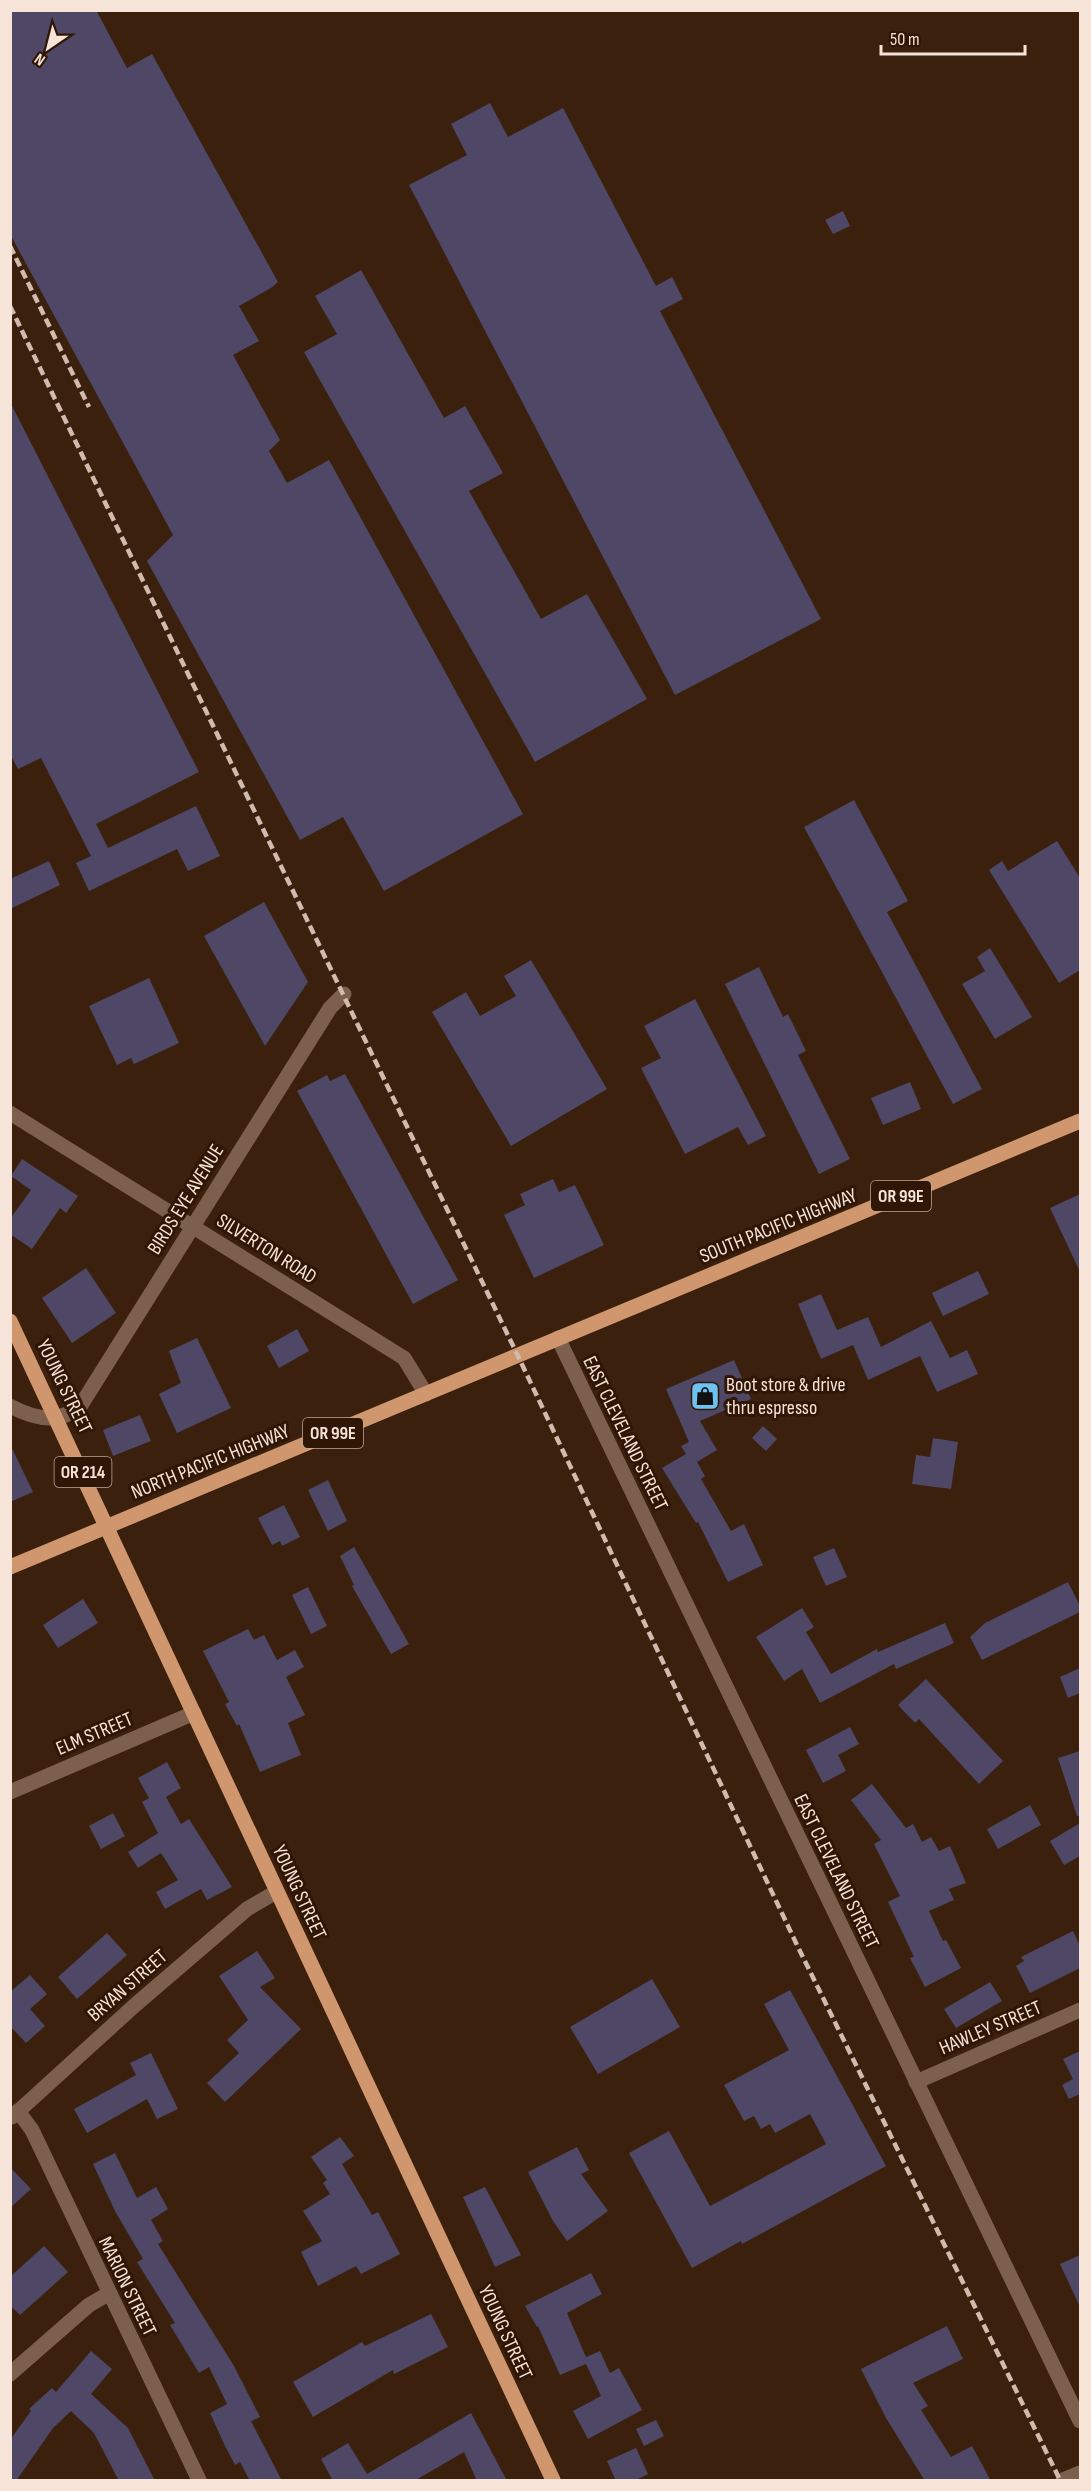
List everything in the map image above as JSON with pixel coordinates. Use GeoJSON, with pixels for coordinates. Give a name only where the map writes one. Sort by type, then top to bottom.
{"type":"FeatureCollection","features":[{"type":"Feature","properties":{"kind":"main road","name":"SOUTH PACIFIC HIGHWAY"},"geometry":{"type":"LineString","coordinates":[[558,1338],[1080,1121]]}},
{"type":"Feature","properties":{"kind":"main road","name":"YOUNG STREET"},"geometry":{"type":"LineString","coordinates":[[10,1320],[553,2481]]}},
{"type":"Feature","properties":{"kind":"main road","name":"NORTH PACIFIC HIGHWAY"},"geometry":{"type":"LineString","coordinates":[[10,1567],[558,1338]]}},
{"type":"Feature","properties":{"kind":"street","name":"BIRDS EYE AVENUE"},"geometry":{"type":"LineString","coordinates":[[57,1418],[71,1414],[81,1405],[330,1008],[344,994]]}},
{"type":"Feature","properties":{"kind":"street","name":"SILVERTON ROAD"},"geometry":{"type":"LineString","coordinates":[[10,1113],[404,1358],[426,1394]]}},
{"type":"Feature","properties":{"kind":"street","name":"EAST CLEVELAND STREET"},"geometry":{"type":"LineString","coordinates":[[558,1338],[1080,2421]]}},
{"type":"Feature","properties":{"kind":"street"},"geometry":{"type":"LineString","coordinates":[[10,1406],[36,1418],[57,1418]]}},
{"type":"Feature","properties":{"kind":"street","name":"ELM STREET"},"geometry":{"type":"LineString","coordinates":[[10,1792],[194,1713]]}},
{"type":"Feature","properties":{"kind":"street","name":"BRYAN STREET"},"geometry":{"type":"LineString","coordinates":[[14,2114],[134,2006],[247,1909],[276,1892]]}},
{"type":"Feature","properties":{"kind":"street","name":"HAWLEY STREET"},"geometry":{"type":"LineString","coordinates":[[916,2082],[1080,2010]]}},
{"type":"Feature","properties":{"kind":"street","name":"MARION STREET"},"geometry":{"type":"LineString","coordinates":[[14,2114],[32,2130],[108,2294],[199,2481]]}},
{"type":"Feature","properties":{"kind":"street"},"geometry":{"type":"LineString","coordinates":[[10,2374],[89,2305],[108,2294]]}},
{"type":"Feature","properties":{"kind":"street"},"geometry":{"type":"LineString","coordinates":[[1064,2481],[1080,2473]]}},
{"type":"Feature","properties":{"kind":"building"},"geometry":{"type":"Polygon","coordinates":[[[10,10],[96,10],[127,68],[152,54],[278,282],[239,306],[259,341],[233,355],[280,440],[269,451],[287,483],[329,460],[523,814],[384,891],[343,817],[300,840],[147,561],[173,535],[10,234],[10,10]]]}},
{"type":"Feature","properties":{"kind":"building"},"geometry":{"type":"Polygon","coordinates":[[[490,103],[508,137],[563,108],[656,286],[672,277],[683,299],[660,311],[821,619],[675,695],[409,185],[467,155],[451,124],[490,103]]]}},
{"type":"Feature","properties":{"kind":"building"},"geometry":{"type":"Polygon","coordinates":[[[843,211],[850,226],[833,234],[825,220],[843,211]]]}},
{"type":"Feature","properties":{"kind":"building"},"geometry":{"type":"Polygon","coordinates":[[[361,270],[444,418],[465,406],[503,473],[469,491],[541,619],[587,594],[647,699],[535,762],[304,352],[337,334],[315,296],[361,270]]]}},
{"type":"Feature","properties":{"kind":"building"},"geometry":{"type":"Polygon","coordinates":[[[10,402],[199,772],[96,824],[108,848],[196,806],[220,856],[188,871],[177,849],[89,891],[76,863],[91,856],[41,758],[18,769],[10,754],[10,402]]]}},
{"type":"Feature","properties":{"kind":"building"},"geometry":{"type":"Polygon","coordinates":[[[854,800],[908,901],[887,912],[982,1089],[953,1104],[804,827],[854,800]]]}},
{"type":"Feature","properties":{"kind":"building"},"geometry":{"type":"Polygon","coordinates":[[[1057,841],[1080,878],[1080,970],[1059,983],[989,870],[1002,861],[1008,871],[1057,841]]]}},
{"type":"Feature","properties":{"kind":"building"},"geometry":{"type":"Polygon","coordinates":[[[49,861],[60,885],[10,909],[10,879],[49,861]]]}},
{"type":"Feature","properties":{"kind":"building"},"geometry":{"type":"Polygon","coordinates":[[[264,902],[308,982],[265,1046],[204,936],[264,902]]]}},
{"type":"Feature","properties":{"kind":"building"},"geometry":{"type":"Polygon","coordinates":[[[990,948],[1032,1017],[995,1039],[962,984],[985,971],[977,957],[990,948]]]}},
{"type":"Feature","properties":{"kind":"building"},"geometry":{"type":"Polygon","coordinates":[[[531,960],[607,1089],[511,1146],[432,1012],[466,992],[480,1016],[516,996],[504,976],[531,960]]]}},
{"type":"Feature","properties":{"kind":"building"},"geometry":{"type":"Polygon","coordinates":[[[759,967],[783,1017],[788,1014],[806,1051],[798,1055],[850,1159],[819,1174],[725,984],[759,967]]]}},
{"type":"Feature","properties":{"kind":"building"},"geometry":{"type":"Polygon","coordinates":[[[149,978],[179,1043],[134,1064],[131,1058],[117,1065],[89,1006],[149,978]]]}},
{"type":"Feature","properties":{"kind":"building"},"geometry":{"type":"Polygon","coordinates":[[[695,999],[766,1136],[748,1145],[738,1127],[685,1154],[641,1068],[661,1058],[644,1026],[695,999]]]}},
{"type":"Feature","properties":{"kind":"building"},"geometry":{"type":"Polygon","coordinates":[[[345,1074],[458,1280],[413,1304],[297,1091],[327,1075],[330,1081],[345,1074]]]}},
{"type":"Feature","properties":{"kind":"building"},"geometry":{"type":"Polygon","coordinates":[[[910,1082],[921,1109],[883,1125],[871,1098],[910,1082]]]}},
{"type":"Feature","properties":{"kind":"building"},"geometry":{"type":"Polygon","coordinates":[[[22,1159],[78,1196],[66,1213],[60,1208],[32,1249],[10,1234],[10,1219],[31,1190],[11,1176],[22,1159]]]}},
{"type":"Feature","properties":{"kind":"building"},"geometry":{"type":"Polygon","coordinates":[[[553,1179],[559,1192],[575,1185],[604,1245],[534,1278],[504,1215],[525,1205],[520,1194],[553,1179]]]}},
{"type":"Feature","properties":{"kind":"building"},"geometry":{"type":"Polygon","coordinates":[[[1080,1194],[1080,1272],[1050,1208],[1080,1194]]]}},
{"type":"Feature","properties":{"kind":"building"},"geometry":{"type":"Polygon","coordinates":[[[86,1268],[116,1313],[72,1343],[42,1298],[86,1268]]]}},
{"type":"Feature","properties":{"kind":"building"},"geometry":{"type":"Polygon","coordinates":[[[978,1271],[989,1294],[943,1316],[932,1293],[978,1271]]]}},
{"type":"Feature","properties":{"kind":"building"},"geometry":{"type":"Polygon","coordinates":[[[821,1294],[837,1330],[868,1317],[881,1347],[931,1321],[950,1358],[967,1350],[978,1374],[937,1392],[920,1356],[868,1380],[853,1345],[821,1359],[798,1304],[821,1294]]]}},
{"type":"Feature","properties":{"kind":"building"},"geometry":{"type":"Polygon","coordinates":[[[297,1329],[309,1351],[279,1368],[267,1346],[297,1329]]]}},
{"type":"Feature","properties":{"kind":"building"},"geometry":{"type":"Polygon","coordinates":[[[197,1338],[231,1408],[177,1433],[159,1394],[181,1383],[169,1351],[197,1338]]]}},
{"type":"Feature","properties":{"kind":"building"},"geometry":{"type":"Polygon","coordinates":[[[734,1360],[751,1399],[700,1421],[717,1450],[697,1462],[705,1476],[701,1479],[731,1531],[744,1524],[763,1565],[728,1582],[698,1522],[696,1523],[662,1468],[686,1454],[681,1446],[689,1442],[666,1389],[734,1360]]]}},
{"type":"Feature","properties":{"kind":"building"},"geometry":{"type":"Polygon","coordinates":[[[140,1415],[151,1441],[113,1456],[103,1430],[140,1415]]]}},
{"type":"Feature","properties":{"kind":"building"},"geometry":{"type":"Polygon","coordinates":[[[763,1426],[777,1439],[766,1451],[752,1438],[763,1426]]]}},
{"type":"Feature","properties":{"kind":"building"},"geometry":{"type":"Polygon","coordinates":[[[933,1438],[958,1442],[951,1489],[912,1484],[916,1455],[930,1457],[933,1438]]]}},
{"type":"Feature","properties":{"kind":"building"},"geometry":{"type":"Polygon","coordinates":[[[10,1444],[33,1492],[10,1502],[10,1444]]]}},
{"type":"Feature","properties":{"kind":"building"},"geometry":{"type":"Polygon","coordinates":[[[328,1480],[347,1521],[328,1531],[308,1490],[328,1480]]]}},
{"type":"Feature","properties":{"kind":"building"},"geometry":{"type":"Polygon","coordinates":[[[284,1505],[300,1537],[282,1546],[280,1541],[272,1545],[258,1518],[284,1505]]]}},
{"type":"Feature","properties":{"kind":"building"},"geometry":{"type":"Polygon","coordinates":[[[354,1547],[409,1644],[391,1654],[352,1586],[354,1585],[340,1556],[354,1547]]]}},
{"type":"Feature","properties":{"kind":"building"},"geometry":{"type":"Polygon","coordinates":[[[834,1548],[847,1577],[826,1586],[813,1557],[834,1548]]]}},
{"type":"Feature","properties":{"kind":"building"},"geometry":{"type":"Polygon","coordinates":[[[1068,1582],[1080,1606],[1080,1612],[982,1660],[970,1637],[985,1623],[1068,1582]]]}},
{"type":"Feature","properties":{"kind":"building"},"geometry":{"type":"Polygon","coordinates":[[[308,1587],[327,1626],[311,1634],[292,1595],[308,1587]]]}},
{"type":"Feature","properties":{"kind":"building"},"geometry":{"type":"Polygon","coordinates":[[[83,1599],[98,1623],[58,1648],[43,1625],[83,1599]]]}},
{"type":"Feature","properties":{"kind":"building"},"geometry":{"type":"Polygon","coordinates":[[[802,1608],[814,1627],[806,1632],[831,1674],[877,1649],[878,1652],[945,1623],[954,1643],[896,1669],[894,1664],[820,1703],[802,1669],[784,1681],[756,1637],[802,1608]]]}},
{"type":"Feature","properties":{"kind":"building"},"geometry":{"type":"Polygon","coordinates":[[[248,1629],[254,1640],[264,1635],[277,1660],[295,1650],[304,1667],[286,1677],[305,1715],[288,1723],[301,1755],[260,1772],[239,1724],[237,1726],[225,1704],[229,1702],[203,1651],[248,1629]]]}},
{"type":"Feature","properties":{"kind":"building"},"geometry":{"type":"Polygon","coordinates":[[[1080,1668],[1080,1693],[1068,1698],[1060,1677],[1080,1668]]]}},
{"type":"Feature","properties":{"kind":"building"},"geometry":{"type":"Polygon","coordinates":[[[926,1679],[1003,1761],[979,1784],[919,1719],[915,1723],[898,1705],[926,1679]]]}},
{"type":"Feature","properties":{"kind":"building"},"geometry":{"type":"Polygon","coordinates":[[[850,1727],[859,1744],[838,1755],[846,1771],[823,1783],[806,1750],[850,1727]]]}},
{"type":"Feature","properties":{"kind":"building"},"geometry":{"type":"Polygon","coordinates":[[[1080,1751],[1080,1816],[1077,1816],[1058,1758],[1080,1751]]]}},
{"type":"Feature","properties":{"kind":"building"},"geometry":{"type":"Polygon","coordinates":[[[167,1762],[181,1788],[166,1797],[181,1824],[189,1819],[232,1887],[207,1900],[201,1889],[165,1909],[156,1892],[178,1880],[161,1853],[138,1868],[128,1852],[158,1833],[142,1802],[149,1798],[138,1778],[167,1762]]]}},
{"type":"Feature","properties":{"kind":"building"},"geometry":{"type":"Polygon","coordinates":[[[872,1784],[906,1828],[913,1824],[922,1842],[931,1837],[939,1851],[950,1846],[966,1883],[949,1889],[954,1900],[929,1911],[943,1941],[946,1940],[961,1968],[925,1987],[910,1958],[914,1957],[888,1902],[900,1896],[874,1844],[881,1840],[851,1800],[872,1784]]]}},
{"type":"Feature","properties":{"kind":"building"},"geometry":{"type":"Polygon","coordinates":[[[1030,1805],[1041,1825],[998,1849],[987,1829],[1030,1805]]]}},
{"type":"Feature","properties":{"kind":"building"},"geometry":{"type":"Polygon","coordinates":[[[113,1813],[125,1836],[101,1849],[89,1826],[113,1813]]]}},
{"type":"Feature","properties":{"kind":"building"},"geometry":{"type":"Polygon","coordinates":[[[1080,1823],[1080,1856],[1064,1865],[1050,1841],[1080,1823]]]}},
{"type":"Feature","properties":{"kind":"building"},"geometry":{"type":"Polygon","coordinates":[[[1073,1931],[1080,1946],[1080,1968],[1030,1993],[1016,1966],[1024,1961],[1021,1957],[1073,1931]]]}},
{"type":"Feature","properties":{"kind":"building"},"geometry":{"type":"Polygon","coordinates":[[[107,1933],[127,1955],[77,1999],[58,1977],[107,1933]]]}},
{"type":"Feature","properties":{"kind":"building"},"geometry":{"type":"Polygon","coordinates":[[[257,1951],[275,1978],[260,1987],[301,2029],[225,2102],[207,2083],[239,2053],[227,2040],[248,2020],[219,1976],[257,1951]]]}},
{"type":"Feature","properties":{"kind":"building"},"geometry":{"type":"Polygon","coordinates":[[[30,1975],[47,1994],[30,2009],[45,2026],[26,2043],[10,2026],[10,1992],[30,1975]]]}},
{"type":"Feature","properties":{"kind":"building"},"geometry":{"type":"Polygon","coordinates":[[[652,1979],[680,2027],[598,2074],[570,2027],[652,1979]]]}},
{"type":"Feature","properties":{"kind":"building"},"geometry":{"type":"Polygon","coordinates":[[[990,1982],[1002,2001],[956,2028],[944,2009],[990,1982]]]}},
{"type":"Feature","properties":{"kind":"building"},"geometry":{"type":"Polygon","coordinates":[[[790,1990],[886,2166],[742,2244],[741,2241],[692,2268],[629,2153],[669,2131],[710,2206],[826,2144],[810,2114],[775,2133],[770,2124],[761,2129],[754,2116],[744,2121],[724,2085],[789,2050],[764,2004],[790,1990]]]}},
{"type":"Feature","properties":{"kind":"building"},"geometry":{"type":"Polygon","coordinates":[[[1080,2051],[1080,2094],[1069,2099],[1062,2085],[1073,2079],[1063,2059],[1080,2051]]]}},
{"type":"Feature","properties":{"kind":"building"},"geometry":{"type":"Polygon","coordinates":[[[151,2053],[178,2109],[157,2119],[147,2099],[87,2133],[74,2109],[136,2075],[130,2063],[151,2053]]]}},
{"type":"Feature","properties":{"kind":"building"},"geometry":{"type":"Polygon","coordinates":[[[340,2137],[354,2156],[342,2164],[372,2215],[378,2212],[400,2254],[361,2274],[356,2266],[318,2286],[301,2252],[322,2241],[303,2211],[330,2194],[323,2183],[327,2180],[311,2157],[340,2137]]]}},
{"type":"Feature","properties":{"kind":"building"},"geometry":{"type":"Polygon","coordinates":[[[577,2147],[589,2170],[581,2174],[608,2211],[567,2241],[553,2221],[528,2172],[577,2147]]]}},
{"type":"Feature","properties":{"kind":"building"},"geometry":{"type":"Polygon","coordinates":[[[115,2153],[137,2198],[156,2187],[168,2209],[151,2220],[163,2241],[158,2244],[234,2366],[260,2417],[251,2421],[282,2481],[250,2481],[240,2462],[235,2465],[225,2446],[210,2413],[227,2404],[209,2367],[199,2373],[170,2325],[175,2323],[137,2262],[143,2259],[115,2211],[93,2164],[115,2153]]]}},
{"type":"Feature","properties":{"kind":"building"},"geometry":{"type":"Polygon","coordinates":[[[10,2167],[31,2189],[10,2208],[10,2167]]]}},
{"type":"Feature","properties":{"kind":"building"},"geometry":{"type":"Polygon","coordinates":[[[485,2187],[521,2255],[495,2267],[463,2197],[485,2187]]]}},
{"type":"Feature","properties":{"kind":"building"},"geometry":{"type":"Polygon","coordinates":[[[44,2246],[68,2272],[20,2315],[10,2305],[10,2277],[44,2246]]]}},
{"type":"Feature","properties":{"kind":"building"},"geometry":{"type":"Polygon","coordinates":[[[1080,2255],[1080,2307],[1060,2264],[1080,2255]]]}},
{"type":"Feature","properties":{"kind":"building"},"geometry":{"type":"Polygon","coordinates":[[[591,2273],[602,2294],[567,2313],[586,2357],[600,2351],[610,2373],[619,2368],[642,2410],[588,2439],[573,2411],[601,2396],[586,2364],[560,2375],[538,2326],[525,2306],[591,2273]]]}},
{"type":"Feature","properties":{"kind":"building"},"geometry":{"type":"Polygon","coordinates":[[[431,2314],[448,2347],[394,2374],[393,2370],[313,2417],[293,2382],[362,2342],[365,2346],[431,2314]]]}},
{"type":"Feature","properties":{"kind":"building"},"geometry":{"type":"Polygon","coordinates":[[[947,2326],[963,2359],[913,2383],[928,2406],[921,2410],[951,2457],[972,2446],[991,2481],[925,2481],[886,2418],[861,2369],[947,2326]]]}},
{"type":"Feature","properties":{"kind":"building"},"geometry":{"type":"Polygon","coordinates":[[[91,2351],[112,2369],[91,2394],[128,2428],[155,2481],[119,2481],[94,2433],[71,2411],[53,2428],[16,2481],[10,2481],[10,2440],[31,2411],[29,2409],[52,2388],[56,2392],[91,2351]]]}},
{"type":"Feature","properties":{"kind":"building"},"geometry":{"type":"Polygon","coordinates":[[[471,2413],[507,2481],[477,2481],[464,2452],[414,2481],[333,2481],[321,2459],[348,2443],[367,2474],[471,2413]]]}},
{"type":"Feature","properties":{"kind":"building"},"geometry":{"type":"Polygon","coordinates":[[[656,2420],[664,2436],[644,2446],[636,2429],[656,2420]]]}},
{"type":"Feature","properties":{"kind":"building"},"geometry":{"type":"Polygon","coordinates":[[[636,2448],[648,2474],[634,2481],[616,2481],[607,2461],[636,2448]]]}},
{"type":"Feature","properties":{"kind":"railway"},"geometry":{"type":"LineString","coordinates":[[10,246],[89,407]]}},
{"type":"Feature","properties":{"kind":"railway"},"geometry":{"type":"LineString","coordinates":[[10,306],[518,1356],[797,1945],[1060,2480]]}},
{"type":"Feature","properties":{"kind":"place","name":"Boot store & drive thru espresso"},"geometry":{"type":"Point","coordinates":[705,1396]}}]}
